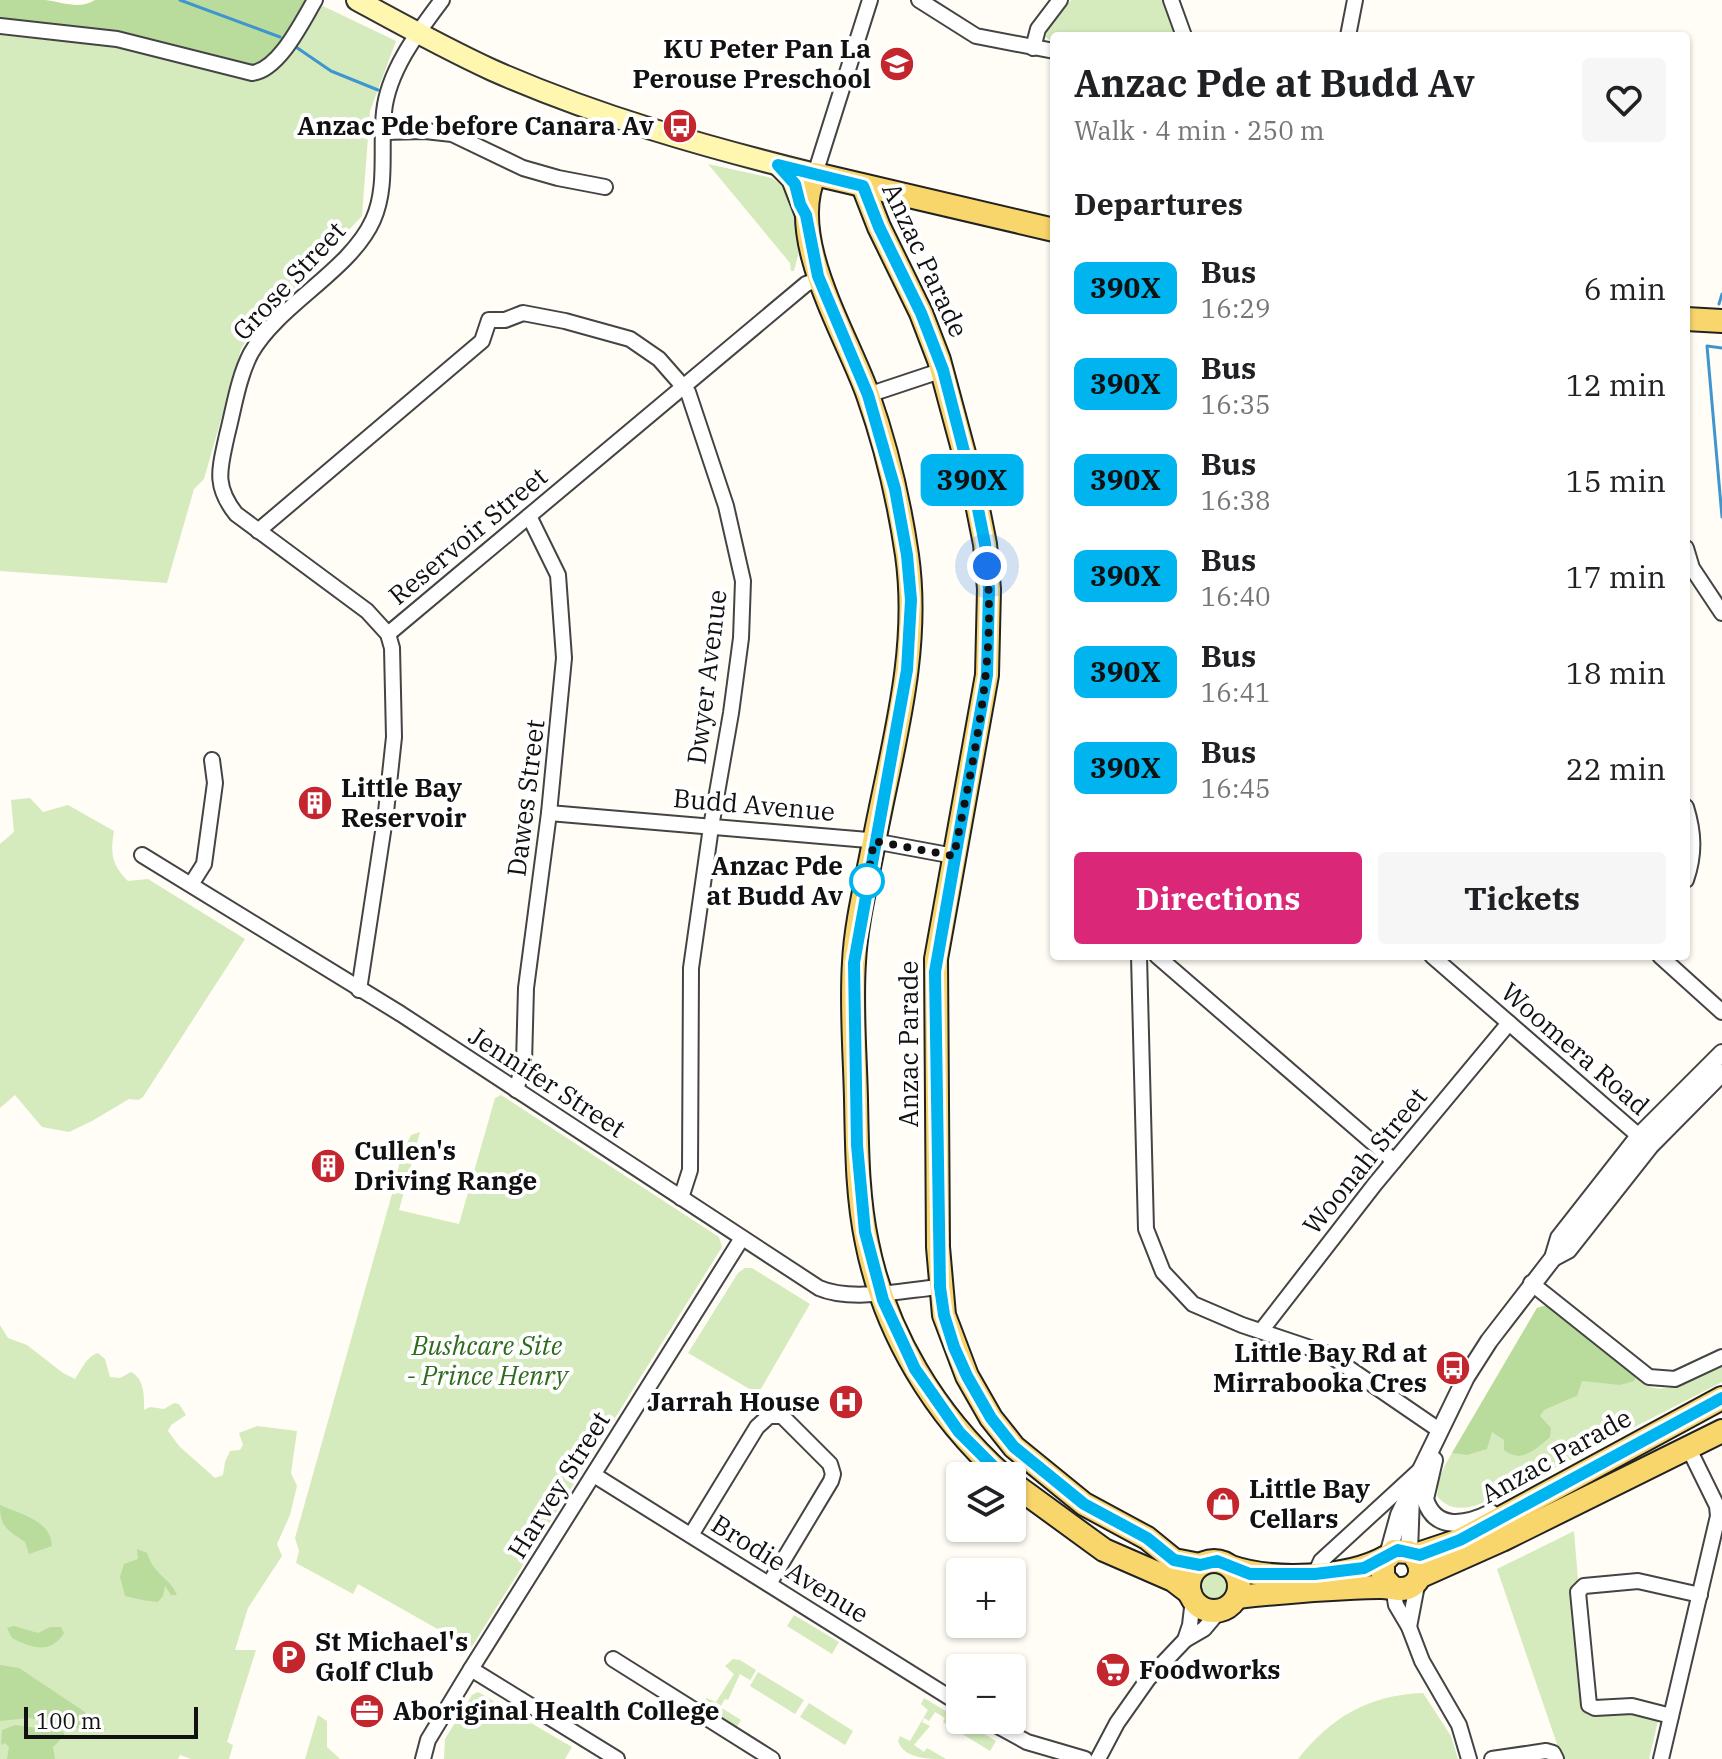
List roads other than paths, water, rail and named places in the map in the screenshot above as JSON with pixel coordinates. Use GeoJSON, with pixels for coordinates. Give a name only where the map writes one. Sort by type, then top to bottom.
{"type":"FeatureCollection","features":[{"type":"Feature","properties":{"kind":"main road","name":"Anzac Parade"},"geometry":{"type":"LineString","coordinates":[[357,0],[491,69],[561,98],[696,144],[863,186],[879,227],[921,313],[943,370],[980,517],[987,566],[990,617],[986,686],[935,972],[940,1287],[948,1327],[961,1363],[991,1418],[1008,1440],[1042,1472],[1084,1504],[1147,1538],[1174,1560],[1200,1565]]}},
{"type":"Feature","properties":{"kind":"main road"},"geometry":{"type":"LineString","coordinates":[[778,165],[792,179],[806,215]]}},
{"type":"Feature","properties":{"kind":"main road","name":"Anzac Parade"},"geometry":{"type":"LineString","coordinates":[[815,174],[806,215],[812,253],[819,279],[868,395],[895,489],[907,555],[912,609],[907,670],[855,947],[853,976],[860,1189],[867,1243],[880,1292],[908,1356],[932,1396],[988,1462]]}},
{"type":"Feature","properties":{"kind":"main road"},"geometry":{"type":"LineString","coordinates":[[863,186],[1050,229]]}},
{"type":"Feature","properties":{"kind":"main road"},"geometry":{"type":"LineString","coordinates":[[1690,319],[1722,321]]}},
{"type":"Feature","properties":{"kind":"main road","name":"Anzac Parade"},"geometry":{"type":"LineString","coordinates":[[1406,1562],[1460,1540],[1722,1398]]}},
{"type":"Feature","properties":{"kind":"main road","name":"Anzac Parade"},"geometry":{"type":"LineString","coordinates":[[1231,1567],[1250,1574],[1354,1571],[1502,1540],[1722,1431]]}},
{"type":"Feature","properties":{"kind":"main road"},"geometry":{"type":"LineString","coordinates":[[1026,1493],[1104,1550],[1173,1580],[1205,1609],[1392,1587],[1408,1588],[1406,1562],[1382,1574],[1392,1587]]}},
{"type":"Feature","properties":{"kind":"main road"},"geometry":{"type":"LineString","coordinates":[[1192,1596],[1191,1577],[1200,1565],[1217,1561],[1231,1567],[1239,1581],[1228,1604]]}},
{"type":"Feature","properties":{"kind":"street"},"geometry":{"type":"LineString","coordinates":[[0,26],[117,39],[243,73],[256,73],[274,63],[315,0]]}},
{"type":"Feature","properties":{"kind":"street","name":"Grose Street"},"geometry":{"type":"LineString","coordinates":[[388,634],[367,611],[236,514],[226,501],[219,470],[243,371],[252,352],[265,335],[348,254],[373,222],[380,196],[384,109],[390,89],[418,32],[441,0]]}},
{"type":"Feature","properties":{"kind":"street"},"geometry":{"type":"LineString","coordinates":[[815,174],[870,0]]}},
{"type":"Feature","properties":{"kind":"street"},"geometry":{"type":"LineString","coordinates":[[919,0],[976,36],[1050,50]]}},
{"type":"Feature","properties":{"kind":"street"},"geometry":{"type":"LineString","coordinates":[[1033,48],[1038,29],[1060,0]]}},
{"type":"Feature","properties":{"kind":"street"},"geometry":{"type":"LineString","coordinates":[[1171,0],[1183,32]]}},
{"type":"Feature","properties":{"kind":"street"},"geometry":{"type":"LineString","coordinates":[[1349,32],[1355,0]]}},
{"type":"Feature","properties":{"kind":"street"},"geometry":{"type":"LineString","coordinates":[[383,132],[452,134],[523,168],[605,187]]}},
{"type":"Feature","properties":{"kind":"street","name":"Reservoir Street"},"geometry":{"type":"LineString","coordinates":[[359,990],[394,737],[394,665],[388,634],[806,284],[819,279]]}},
{"type":"Feature","properties":{"kind":"street","name":"Dwyer Avenue"},"geometry":{"type":"LineString","coordinates":[[258,531],[482,341],[489,320],[505,320],[523,313],[608,331],[630,339],[659,359],[684,385],[703,430],[726,506],[743,581],[741,638],[731,713],[691,968],[690,1170],[681,1198]]}},
{"type":"Feature","properties":{"kind":"street"},"geometry":{"type":"LineString","coordinates":[[868,395],[943,370]]}},
{"type":"Feature","properties":{"kind":"street","name":"Dawes Street"},"geometry":{"type":"LineString","coordinates":[[516,1090],[524,1063],[526,988],[561,700],[562,617],[558,575],[529,516]]}},
{"type":"Feature","properties":{"kind":"street"},"geometry":{"type":"LineString","coordinates":[[1690,569],[1722,613]]}},
{"type":"Feature","properties":{"kind":"street"},"geometry":{"type":"LineString","coordinates":[[192,883],[204,864],[215,783],[212,760]]}},
{"type":"Feature","properties":{"kind":"street","name":"Budd Avenue"},"geometry":{"type":"LineString","coordinates":[[549,813],[874,841],[954,856]]}},
{"type":"Feature","properties":{"kind":"street"},"geometry":{"type":"LineString","coordinates":[[1690,820],[1694,834],[1690,864]]}},
{"type":"Feature","properties":{"kind":"street","name":"Jennifer Street"},"geometry":{"type":"LineString","coordinates":[[142,855],[401,1014],[832,1294],[940,1287]]}},
{"type":"Feature","properties":{"kind":"street"},"geometry":{"type":"LineString","coordinates":[[1139,960],[1146,1229],[1163,1272],[1193,1304],[1328,1354],[1439,1430]]}},
{"type":"Feature","properties":{"kind":"street"},"geometry":{"type":"LineString","coordinates":[[1162,960],[1394,1161]]}},
{"type":"Feature","properties":{"kind":"street","name":"Woomera Road"},"geometry":{"type":"LineString","coordinates":[[1437,960],[1644,1141]]}},
{"type":"Feature","properties":{"kind":"street"},"geometry":{"type":"LineString","coordinates":[[1664,960],[1722,1012]]}},
{"type":"Feature","properties":{"kind":"street","name":"Woonah Street"},"geometry":{"type":"LineString","coordinates":[[1261,1331],[1394,1161],[1509,1023]]}},
{"type":"Feature","properties":{"kind":"street"},"geometry":{"type":"LineString","coordinates":[[1409,1627],[1406,1562],[1411,1490],[1478,1357],[1531,1283],[1553,1258],[1559,1238],[1722,1053]]}},
{"type":"Feature","properties":{"kind":"street"},"geometry":{"type":"LineString","coordinates":[[1644,1141],[1722,1073]]}},
{"type":"Feature","properties":{"kind":"street","name":"Harvey Street"},"geometry":{"type":"LineString","coordinates":[[423,1759],[428,1740],[471,1669],[742,1238]]}},
{"type":"Feature","properties":{"kind":"street"},"geometry":{"type":"LineString","coordinates":[[1531,1283],[1649,1377],[1675,1379],[1722,1357]]}},
{"type":"Feature","properties":{"kind":"street"},"geometry":{"type":"LineString","coordinates":[[691,1535],[757,1427],[769,1416],[782,1416],[828,1461],[833,1474],[769,1584]]}},
{"type":"Feature","properties":{"kind":"street"},"geometry":{"type":"LineString","coordinates":[[1439,1430],[1425,1499],[1432,1514],[1441,1521],[1452,1524],[1474,1521],[1528,1494],[1556,1488]]}},
{"type":"Feature","properties":{"kind":"street"},"geometry":{"type":"LineString","coordinates":[[1661,1759],[1718,1513],[1689,1449]]}},
{"type":"Feature","properties":{"kind":"street"},"geometry":{"type":"LineString","coordinates":[[1315,1574],[1321,1561],[1420,1470]]}},
{"type":"Feature","properties":{"kind":"street","name":"Brodie Avenue"},"geometry":{"type":"LineString","coordinates":[[594,1475],[946,1695]]}},
{"type":"Feature","properties":{"kind":"street"},"geometry":{"type":"LineString","coordinates":[[1671,1716],[1632,1706],[1595,1708],[1589,1705],[1578,1592],[1584,1586],[1638,1581],[1700,1595]]}},
{"type":"Feature","properties":{"kind":"street"},"geometry":{"type":"LineString","coordinates":[[1392,1587],[1396,1605],[1409,1627],[1422,1661],[1460,1728],[1469,1759]]}},
{"type":"Feature","properties":{"kind":"street"},"geometry":{"type":"LineString","coordinates":[[1185,1640],[1190,1625],[1192,1596]]}},
{"type":"Feature","properties":{"kind":"street"},"geometry":{"type":"LineString","coordinates":[[1098,1759],[1117,1723],[1148,1679],[1185,1640],[1204,1629],[1228,1604]]}},
{"type":"Feature","properties":{"kind":"street"},"geometry":{"type":"LineString","coordinates":[[613,1659],[772,1759]]}},
{"type":"Feature","properties":{"kind":"street"},"geometry":{"type":"LineString","coordinates":[[471,1669],[617,1759]]}},
{"type":"Feature","properties":{"kind":"street"},"geometry":{"type":"LineString","coordinates":[[1012,1734],[1024,1741],[1085,1759]]}},
{"type":"Feature","properties":{"kind":"street"},"geometry":{"type":"LineString","coordinates":[[1492,1759],[1543,1751],[1552,1752],[1556,1759]]}},
{"type":"Feature","properties":{"kind":"waterway"},"geometry":{"type":"LineString","coordinates":[[180,0],[280,37]]}},
{"type":"Feature","properties":{"kind":"waterway"},"geometry":{"type":"LineString","coordinates":[[293,45],[331,71],[378,90]]}},
{"type":"Feature","properties":{"kind":"waterway"},"geometry":{"type":"LineString","coordinates":[[1719,304],[1722,294]]}},
{"type":"Feature","properties":{"kind":"waterway"},"geometry":{"type":"LineString","coordinates":[[1722,348],[1707,346],[1722,517]]}},
{"type":"Feature","properties":{"kind":"place","name":"KU Peter Pan La Perouse Preschool"},"geometry":{"type":"Point","coordinates":[897,64]}},
{"type":"Feature","properties":{"kind":"place","name":"Anzac Pde before Canara Av"},"geometry":{"type":"Point","coordinates":[680,126]}},
{"type":"Feature","properties":{"kind":"place","name":"Little Bay Reservoir"},"geometry":{"type":"Point","coordinates":[315,803]}},
{"type":"Feature","properties":{"kind":"place","name":"Anzac Pde at Budd Av"},"geometry":{"type":"Point","coordinates":[867,881]}},
{"type":"Feature","properties":{"kind":"place","name":"Cullen's Driving Range"},"geometry":{"type":"Point","coordinates":[328,1166]}},
{"type":"Feature","properties":{"kind":"place","name":"Little Bay Rd at Mirrabooka Cres"},"geometry":{"type":"Point","coordinates":[1453,1368]}},
{"type":"Feature","properties":{"kind":"place","name":"Jarrah House"},"geometry":{"type":"Point","coordinates":[846,1402]}},
{"type":"Feature","properties":{"kind":"place","name":"Little Bay Cellars"},"geometry":{"type":"Point","coordinates":[1223,1504]}},
{"type":"Feature","properties":{"kind":"place","name":"St Michael's Golf Club"},"geometry":{"type":"Point","coordinates":[289,1657]}},
{"type":"Feature","properties":{"kind":"place","name":"Foodworks"},"geometry":{"type":"Point","coordinates":[1113,1670]}},
{"type":"Feature","properties":{"kind":"place","name":"Aboriginal Health College"},"geometry":{"type":"Point","coordinates":[367,1711]}},
{"type":"Feature","properties":{"kind":"park label","name":"Bushcare Site - Prince Henry"},"geometry":{"type":"Point","coordinates":[487,1361]}}]}
